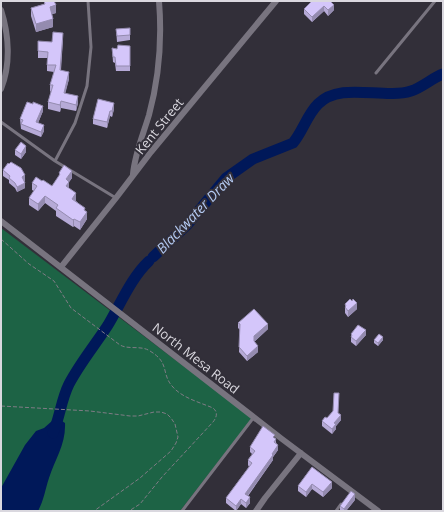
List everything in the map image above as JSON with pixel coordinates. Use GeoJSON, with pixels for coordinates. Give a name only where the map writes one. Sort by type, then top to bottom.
{"type":"FeatureCollection","features":[{"type":"Feature","properties":{"kind":"street"},"geometry":{"type":"LineString","coordinates":[[133,175],[136,154],[154,95],[159,53],[159,1]]}},
{"type":"Feature","properties":{"kind":"street","name":"Kent Street"},"geometry":{"type":"LineString","coordinates":[[61,267],[133,175],[276,1]]}},
{"type":"Feature","properties":{"kind":"street"},"geometry":{"type":"LineString","coordinates":[[1,10],[8,48],[7,68],[1,89]]}},
{"type":"Feature","properties":{"kind":"street","name":"North Mesa Road"},"geometry":{"type":"LineString","coordinates":[[1,221],[254,417],[349,494],[378,511]]}},
{"type":"Feature","properties":{"kind":"street"},"geometry":{"type":"LineString","coordinates":[[256,511],[301,454]]}},
{"type":"Feature","properties":{"kind":"lane"},"geometry":{"type":"LineString","coordinates":[[55,161],[75,123],[87,86],[91,47],[88,1]]}},
{"type":"Feature","properties":{"kind":"lane"},"geometry":{"type":"LineString","coordinates":[[376,72],[435,1]]}},
{"type":"Feature","properties":{"kind":"lane"},"geometry":{"type":"LineString","coordinates":[[1,122],[55,161],[116,198]]}},
{"type":"Feature","properties":{"kind":"lane"},"geometry":{"type":"LineString","coordinates":[[182,511],[254,417]]}},
{"type":"Feature","properties":{"kind":"lane"},"geometry":{"type":"LineString","coordinates":[[336,511],[344,501]]}},
{"type":"Feature","properties":{"kind":"path"},"geometry":{"type":"LineString","coordinates":[[1,239],[30,264],[54,281],[69,306],[123,346],[144,348],[151,351],[161,360],[166,369],[168,381],[176,390],[185,396],[213,408],[216,414],[213,422],[162,477],[140,504],[129,511]]}},
{"type":"Feature","properties":{"kind":"path"},"geometry":{"type":"LineString","coordinates":[[1,406],[130,416],[161,412],[167,414],[171,418],[177,432],[178,440],[171,451],[140,478],[94,511]]}},
{"type":"Feature","properties":{"kind":"green space"},"geometry":{"type":"Polygon","coordinates":[[[1,228],[252,418],[180,511],[1,511],[1,228]]]}},
{"type":"Feature","properties":{"kind":"shaded area"},"geometry":{"type":"Polygon","coordinates":[[[57,419],[65,423],[64,438],[38,511],[1,511],[1,488],[25,445],[36,431],[44,428],[52,421],[57,419]]]}},
{"type":"Feature","properties":{"kind":"building"},"geometry":{"type":"Polygon","coordinates":[[[44,1],[54,1],[56,5],[50,7],[53,19],[36,24],[31,8],[45,4],[44,1]]]}},
{"type":"Feature","properties":{"kind":"building"},"geometry":{"type":"Polygon","coordinates":[[[312,1],[330,1],[334,5],[328,10],[324,6],[312,17],[304,9],[312,1]]]}},
{"type":"Feature","properties":{"kind":"building"},"geometry":{"type":"Polygon","coordinates":[[[130,28],[130,35],[117,36],[116,29],[130,28]]]}},
{"type":"Feature","properties":{"kind":"building"},"geometry":{"type":"Polygon","coordinates":[[[53,32],[63,33],[60,70],[69,72],[64,93],[78,96],[76,105],[61,101],[60,105],[48,102],[53,85],[50,85],[56,65],[47,65],[48,52],[38,51],[38,41],[52,42],[53,32]]]}},
{"type":"Feature","properties":{"kind":"building"},"geometry":{"type":"Polygon","coordinates":[[[118,45],[130,46],[130,66],[116,66],[112,48],[117,49],[118,45]]]}},
{"type":"Feature","properties":{"kind":"building"},"geometry":{"type":"Polygon","coordinates":[[[98,99],[114,103],[107,122],[93,119],[98,99]]]}},
{"type":"Feature","properties":{"kind":"building"},"geometry":{"type":"Polygon","coordinates":[[[27,102],[33,104],[33,102],[43,106],[36,122],[44,125],[41,132],[21,124],[23,120],[20,119],[27,102]]]}},
{"type":"Feature","properties":{"kind":"building"},"geometry":{"type":"Polygon","coordinates":[[[21,142],[26,146],[21,154],[15,150],[21,142]]]}},
{"type":"Feature","properties":{"kind":"building"},"geometry":{"type":"Polygon","coordinates":[[[11,162],[21,168],[25,175],[22,177],[25,183],[17,187],[9,178],[10,176],[3,170],[8,163],[9,164],[11,162]]]}},
{"type":"Feature","properties":{"kind":"building"},"geometry":{"type":"Polygon","coordinates":[[[64,165],[72,171],[66,179],[69,182],[66,186],[76,193],[72,199],[85,208],[84,210],[87,212],[80,222],[74,219],[73,220],[56,208],[58,205],[45,196],[38,204],[29,198],[37,186],[32,183],[36,177],[52,186],[64,165]]]}},
{"type":"Feature","properties":{"kind":"building"},"geometry":{"type":"Polygon","coordinates":[[[350,299],[352,301],[353,299],[357,303],[348,311],[345,304],[350,299]]]}},
{"type":"Feature","properties":{"kind":"building"},"geometry":{"type":"Polygon","coordinates":[[[254,309],[268,324],[254,336],[254,341],[258,346],[247,356],[239,347],[240,324],[238,323],[254,309]]]}},
{"type":"Feature","properties":{"kind":"building"},"geometry":{"type":"Polygon","coordinates":[[[358,325],[366,330],[356,341],[351,337],[351,334],[358,325]]]}},
{"type":"Feature","properties":{"kind":"building"},"geometry":{"type":"Polygon","coordinates":[[[379,334],[383,337],[378,343],[374,340],[379,334]]]}},
{"type":"Feature","properties":{"kind":"building"},"geometry":{"type":"Polygon","coordinates":[[[334,393],[339,393],[338,413],[341,415],[334,423],[336,424],[332,429],[322,421],[333,411],[334,393]]]}},
{"type":"Feature","properties":{"kind":"building"},"geometry":{"type":"Polygon","coordinates":[[[263,426],[275,435],[273,437],[276,439],[274,442],[278,445],[272,454],[273,455],[245,494],[250,497],[246,503],[241,499],[236,506],[226,498],[252,463],[248,460],[255,451],[250,447],[263,426]]]}},
{"type":"Feature","properties":{"kind":"building"},"geometry":{"type":"Polygon","coordinates":[[[312,467],[332,482],[323,492],[312,484],[306,492],[298,486],[312,467]]]}},
{"type":"Feature","properties":{"kind":"building"},"geometry":{"type":"Polygon","coordinates":[[[351,491],[355,494],[344,509],[340,506],[351,491]]]}},
{"type":"Feature","properties":{"kind":"waterway","name":"Blackwater Draw"},"geometry":{"type":"LineString","coordinates":[[153,257],[187,225],[226,178],[253,159],[293,143],[314,108],[327,97],[350,92],[388,94],[411,91],[443,74]]}},
{"type":"Feature","properties":{"kind":"waterway","name":"Blackwater Draw"},"geometry":{"type":"LineString","coordinates":[[53,433],[64,396],[73,376],[108,325],[137,275],[149,261]]}}]}
